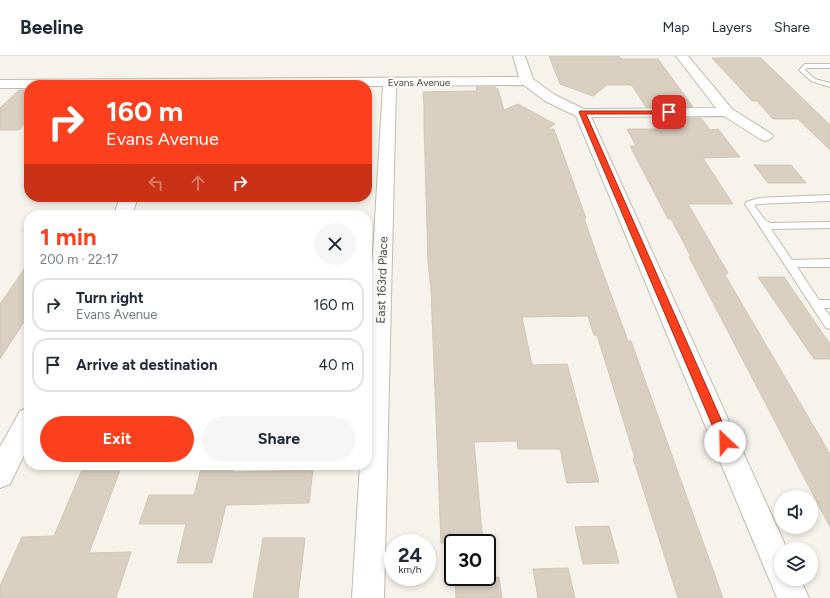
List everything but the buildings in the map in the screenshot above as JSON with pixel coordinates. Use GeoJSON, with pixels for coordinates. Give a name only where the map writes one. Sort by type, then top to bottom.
{"type":"FeatureCollection","features":[{"type":"Feature","properties":{"kind":"street"},"geometry":{"type":"LineString","coordinates":[[519,56],[527,81],[550,98],[582,112],[727,112]]}},
{"type":"Feature","properties":{"kind":"street"},"geometry":{"type":"LineString","coordinates":[[682,56],[727,112],[765,136]]}},
{"type":"Feature","properties":{"kind":"street","name":"Evans Avenue"},"geometry":{"type":"LineString","coordinates":[[372,82],[527,81]]}},
{"type":"Feature","properties":{"kind":"street","name":"East 163rd Place"},"geometry":{"type":"LineString","coordinates":[[368,598],[390,82]]}},
{"type":"Feature","properties":{"kind":"street","name":"Evans Avenue"},"geometry":{"type":"LineString","coordinates":[[0,84],[24,84]]}},
{"type":"Feature","properties":{"kind":"street"},"geometry":{"type":"LineString","coordinates":[[582,112],[774,556]]}},
{"type":"Feature","properties":{"kind":"street"},"geometry":{"type":"LineString","coordinates":[[0,474],[24,428]]}},
{"type":"Feature","properties":{"kind":"street"},"geometry":{"type":"LineString","coordinates":[[787,586],[792,598]]}},
{"type":"Feature","properties":{"kind":"lane"},"geometry":{"type":"LineString","coordinates":[[830,66],[805,66],[802,70],[813,80],[830,85]]}},
{"type":"Feature","properties":{"kind":"lane"},"geometry":{"type":"LineString","coordinates":[[830,198],[753,202],[749,204],[830,325]]}},
{"type":"Feature","properties":{"kind":"lane"},"geometry":{"type":"LineString","coordinates":[[762,222],[768,226],[830,225]]}},
{"type":"Feature","properties":{"kind":"lane"},"geometry":{"type":"LineString","coordinates":[[790,264],[830,263]]}},
{"type":"Feature","properties":{"kind":"lane"},"geometry":{"type":"LineString","coordinates":[[816,304],[830,304]]}},
{"type":"Feature","properties":{"kind":"route"},"geometry":{"type":"LineString","coordinates":[[669,112],[582,112],[725,442]]}}]}
